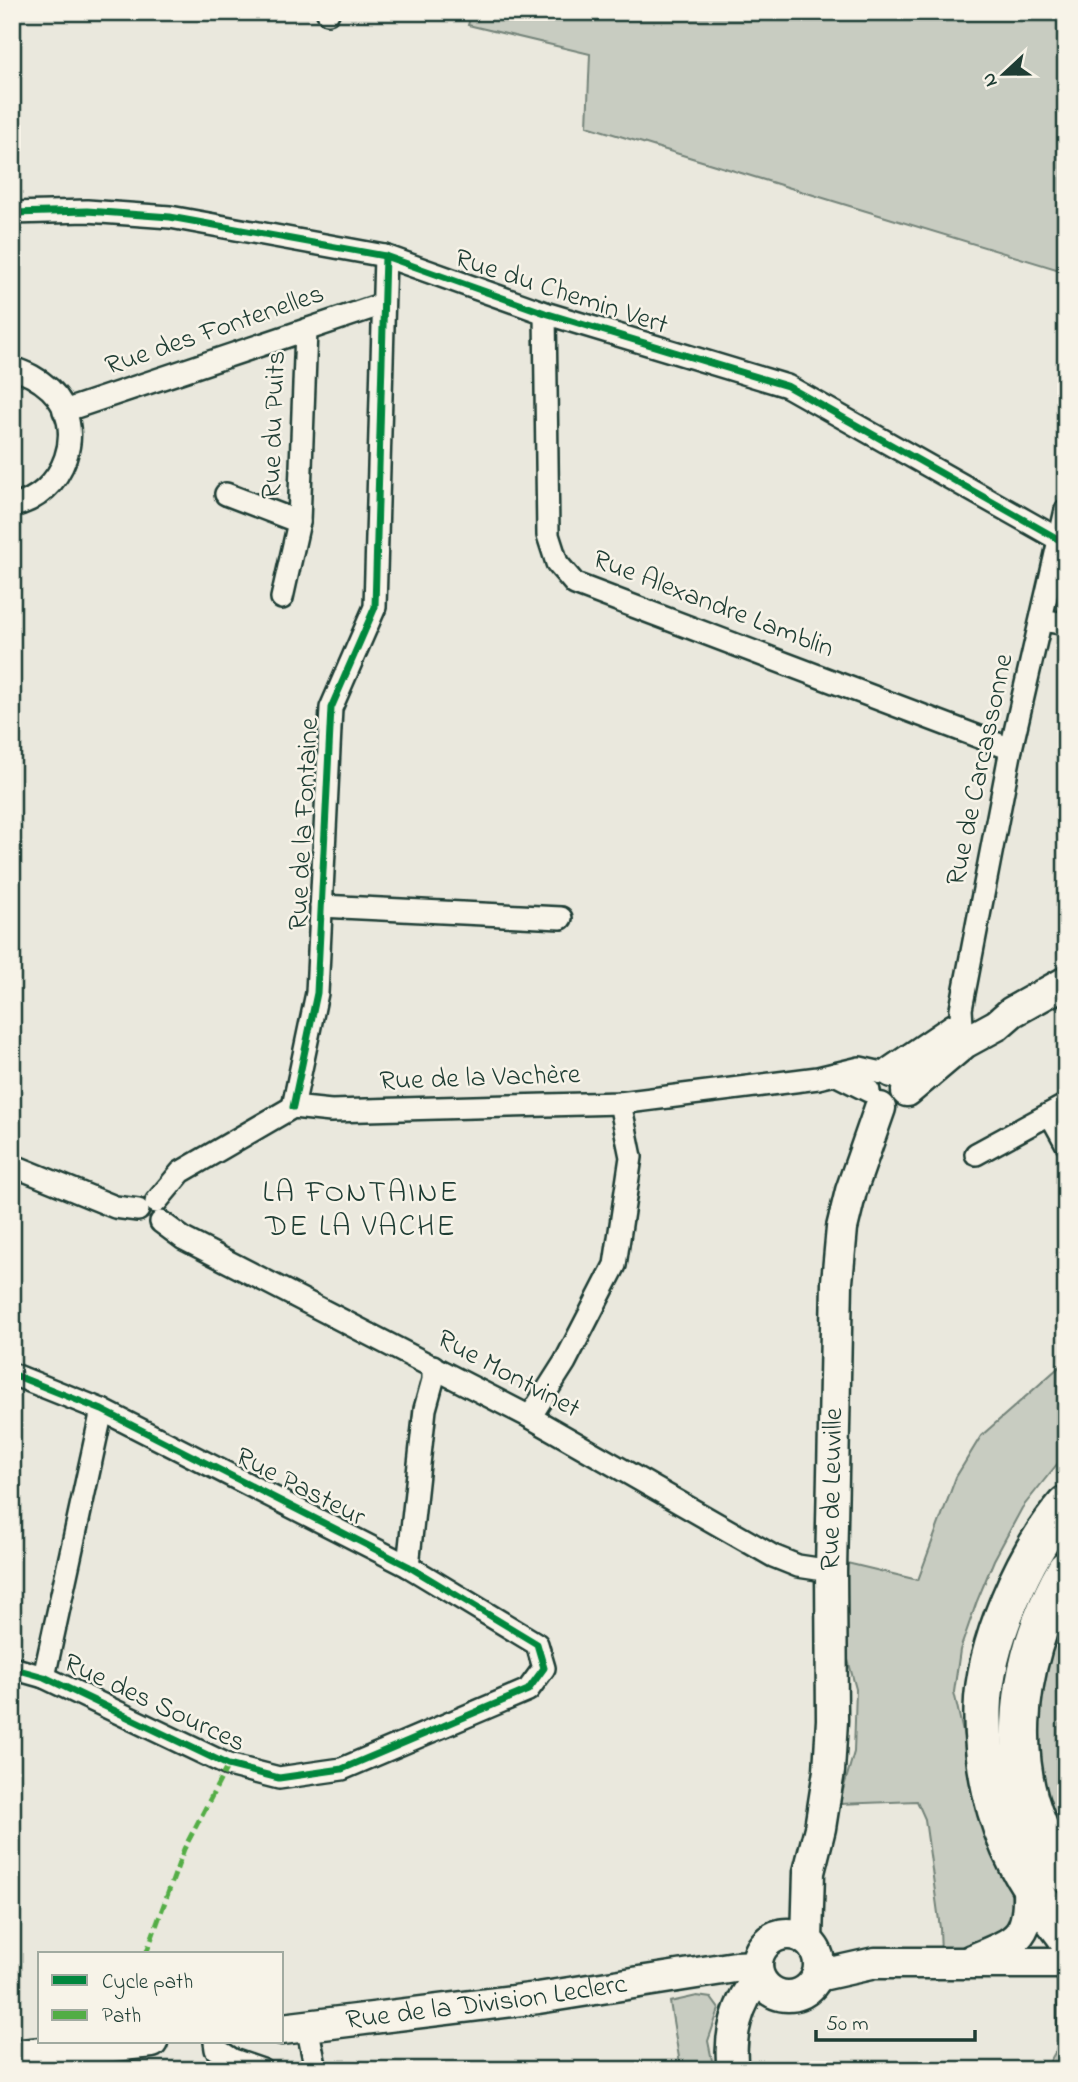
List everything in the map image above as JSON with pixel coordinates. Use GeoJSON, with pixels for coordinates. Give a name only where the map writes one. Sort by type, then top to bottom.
{"type":"FeatureCollection","features":[{"type":"Feature","properties":{"kind":"highway"},"geometry":{"type":"LineString","coordinates":[[1066,1505],[1036,1545],[1014,1590],[1000,1627],[988,1674],[983,1709],[991,1789],[1003,1833],[1028,1883],[1066,1936]]}},
{"type":"Feature","properties":{"kind":"highway"},"geometry":{"type":"LineString","coordinates":[[1066,1570],[1047,1606],[1027,1665],[1022,1696],[1020,1744],[1024,1784],[1037,1824],[1051,1853],[1066,1874]]}},
{"type":"Feature","properties":{"kind":"street","name":"Rue du Chemin Vert"},"geometry":{"type":"LineString","coordinates":[[12,214],[86,211],[170,217],[384,256],[545,313],[787,386],[1058,539]]}},
{"type":"Feature","properties":{"kind":"street","name":"Rue de la Fontaine"},"geometry":{"type":"LineString","coordinates":[[293,1107],[317,993],[331,708],[375,607],[384,256]]}},
{"type":"Feature","properties":{"kind":"street","name":"Rue des Fontenelles"},"geometry":{"type":"LineString","coordinates":[[64,411],[383,304]]}},
{"type":"Feature","properties":{"kind":"street","name":"Rue Alexandre Lamblin"},"geometry":{"type":"LineString","coordinates":[[545,313],[548,535],[557,563],[575,584],[1011,750]]}},
{"type":"Feature","properties":{"kind":"street","name":"Rue du Puits"},"geometry":{"type":"LineString","coordinates":[[282,598],[299,522],[306,330]]}},
{"type":"Feature","properties":{"kind":"street"},"geometry":{"type":"LineString","coordinates":[[12,368],[32,375],[51,390],[64,411],[69,433],[67,455],[58,476],[43,493],[24,504],[12,506]]}},
{"type":"Feature","properties":{"kind":"street","name":"Rue du Puits"},"geometry":{"type":"LineString","coordinates":[[226,494],[299,522]]}},
{"type":"Feature","properties":{"kind":"street","name":"Rue de Carcassonne"},"geometry":{"type":"LineString","coordinates":[[963,1034],[961,1009],[1011,750],[1066,510]]}},
{"type":"Feature","properties":{"kind":"street"},"geometry":{"type":"LineString","coordinates":[[1042,620],[1066,624]]}},
{"type":"Feature","properties":{"kind":"street"},"geometry":{"type":"LineString","coordinates":[[321,906],[561,918]]}},
{"type":"Feature","properties":{"kind":"street"},"geometry":{"type":"LineString","coordinates":[[886,1087],[897,1067],[963,1034],[990,1013],[1012,1012],[1066,982]]}},
{"type":"Feature","properties":{"kind":"street","name":"Rue de la Vachère"},"geometry":{"type":"LineString","coordinates":[[293,1107],[331,1111],[620,1103],[835,1074],[860,1068],[886,1087]]}},
{"type":"Feature","properties":{"kind":"street","name":"Rue de Leuville"},"geometry":{"type":"LineString","coordinates":[[766,1965],[809,1872],[820,1828],[829,1771],[832,1720],[831,1571],[837,1282],[842,1227],[851,1191],[886,1087]]}},
{"type":"Feature","properties":{"kind":"street"},"geometry":{"type":"LineString","coordinates":[[530,1417],[565,1362],[615,1265],[631,1157],[620,1103]]}},
{"type":"Feature","properties":{"kind":"street"},"geometry":{"type":"LineString","coordinates":[[151,1211],[181,1172],[293,1107]]}},
{"type":"Feature","properties":{"kind":"street"},"geometry":{"type":"LineString","coordinates":[[975,1154],[1058,1110],[1066,1143]]}},
{"type":"Feature","properties":{"kind":"street","name":"Rue Montvinet"},"geometry":{"type":"LineString","coordinates":[[12,1165],[115,1207],[151,1211],[184,1239],[530,1417],[773,1556],[798,1566],[831,1571]]}},
{"type":"Feature","properties":{"kind":"street"},"geometry":{"type":"LineString","coordinates":[[408,1566],[425,1409],[433,1380],[433,1366]]}},
{"type":"Feature","properties":{"kind":"street","name":"Rue Pasteur"},"geometry":{"type":"LineString","coordinates":[[12,1374],[102,1410],[408,1566],[537,1644],[544,1668]]}},
{"type":"Feature","properties":{"kind":"street"},"geometry":{"type":"LineString","coordinates":[[44,1677],[102,1410]]}},
{"type":"Feature","properties":{"kind":"street","name":"Rue des Sources"},"geometry":{"type":"LineString","coordinates":[[12,1668],[44,1677],[228,1765],[279,1778],[342,1769],[527,1690],[544,1668]]}},
{"type":"Feature","properties":{"kind":"street","name":"Rue de Leuville"},"geometry":{"type":"LineString","coordinates":[[809,1872],[814,1956]]}},
{"type":"Feature","properties":{"kind":"street"},"geometry":{"type":"LineString","coordinates":[[962,1964],[1004,1946],[1020,1935],[1029,1914],[1028,1883]]}},
{"type":"Feature","properties":{"kind":"street"},"geometry":{"type":"LineString","coordinates":[[736,2023],[757,2003],[766,1965],[790,1933],[814,1956]]}},
{"type":"Feature","properties":{"kind":"street"},"geometry":{"type":"LineString","coordinates":[[814,1956],[835,1953],[875,1963],[1066,1963]]}},
{"type":"Feature","properties":{"kind":"street"},"geometry":{"type":"LineString","coordinates":[[766,1965],[789,1996],[806,1990],[814,1956]]}},
{"type":"Feature","properties":{"kind":"street","name":"Rue de la Division Leclerc"},"geometry":{"type":"LineString","coordinates":[[294,2028],[538,1998],[693,1973],[766,1965]]}},
{"type":"Feature","properties":{"kind":"street"},"geometry":{"type":"LineString","coordinates":[[693,1973],[717,1982],[724,1988],[736,2023],[733,2070]]}},
{"type":"Feature","properties":{"kind":"street"},"geometry":{"type":"LineString","coordinates":[[294,2028],[316,2070]]}},
{"type":"Feature","properties":{"kind":"street"},"geometry":{"type":"LineString","coordinates":[[12,2056],[132,2044]]}},
{"type":"Feature","properties":{"kind":"street"},"geometry":{"type":"LineString","coordinates":[[215,2044],[216,2049],[233,2060],[262,2070]]}},
{"type":"Feature","properties":{"kind":"shaded area"},"geometry":{"type":"Polygon","coordinates":[[[472,12],[1066,12],[1066,272],[587,126],[590,54],[468,25],[472,12]]]}},
{"type":"Feature","properties":{"kind":"shaded area"},"geometry":{"type":"Polygon","coordinates":[[[1066,1361],[1066,1453],[1022,1508],[994,1560],[960,1650],[954,1692],[978,1800],[1011,1893],[1012,1909],[1008,1924],[995,1937],[976,1947],[941,1953],[925,1819],[917,1801],[839,1804],[854,1752],[856,1689],[847,1656],[847,1563],[918,1580],[956,1477],[981,1436],[1066,1361]]]}},
{"type":"Feature","properties":{"kind":"shaded area"},"geometry":{"type":"Polygon","coordinates":[[[1066,1610],[1066,1833],[1060,1836],[1038,1776],[1037,1717],[1045,1654],[1066,1610]]]}},
{"type":"Feature","properties":{"kind":"shaded area"},"geometry":{"type":"Polygon","coordinates":[[[1066,1979],[1066,2064],[1045,2070],[1057,2049],[1057,1980],[1066,1979]]]}},
{"type":"Feature","properties":{"kind":"shaded area"},"geometry":{"type":"Polygon","coordinates":[[[697,1996],[711,1998],[719,2009],[708,2041],[714,2070],[681,2070],[670,2002],[697,1996]]]}},
{"type":"Feature","properties":{"kind":"marked path"},"geometry":{"type":"LineString","coordinates":[[147,1952],[184,1849],[228,1765]]}},
{"type":"Feature","properties":{"kind":"cycle path"},"geometry":{"type":"LineString","coordinates":[[12,213],[87,211],[170,217],[385,256],[545,313],[787,386],[1058,539]]}},
{"type":"Feature","properties":{"kind":"cycle path"},"geometry":{"type":"LineString","coordinates":[[293,1107],[317,993],[331,708],[375,607],[385,256]]}},
{"type":"Feature","properties":{"kind":"cycle path"},"geometry":{"type":"LineString","coordinates":[[12,1374],[102,1410],[408,1566],[537,1644],[544,1668],[528,1690],[342,1769],[279,1778],[228,1765],[44,1677],[12,1668]]}},
{"type":"Feature","properties":{"kind":"district","name":"LA FONTAINE DE LA VACHE"},"geometry":{"type":"Point","coordinates":[361,1211]}}]}
